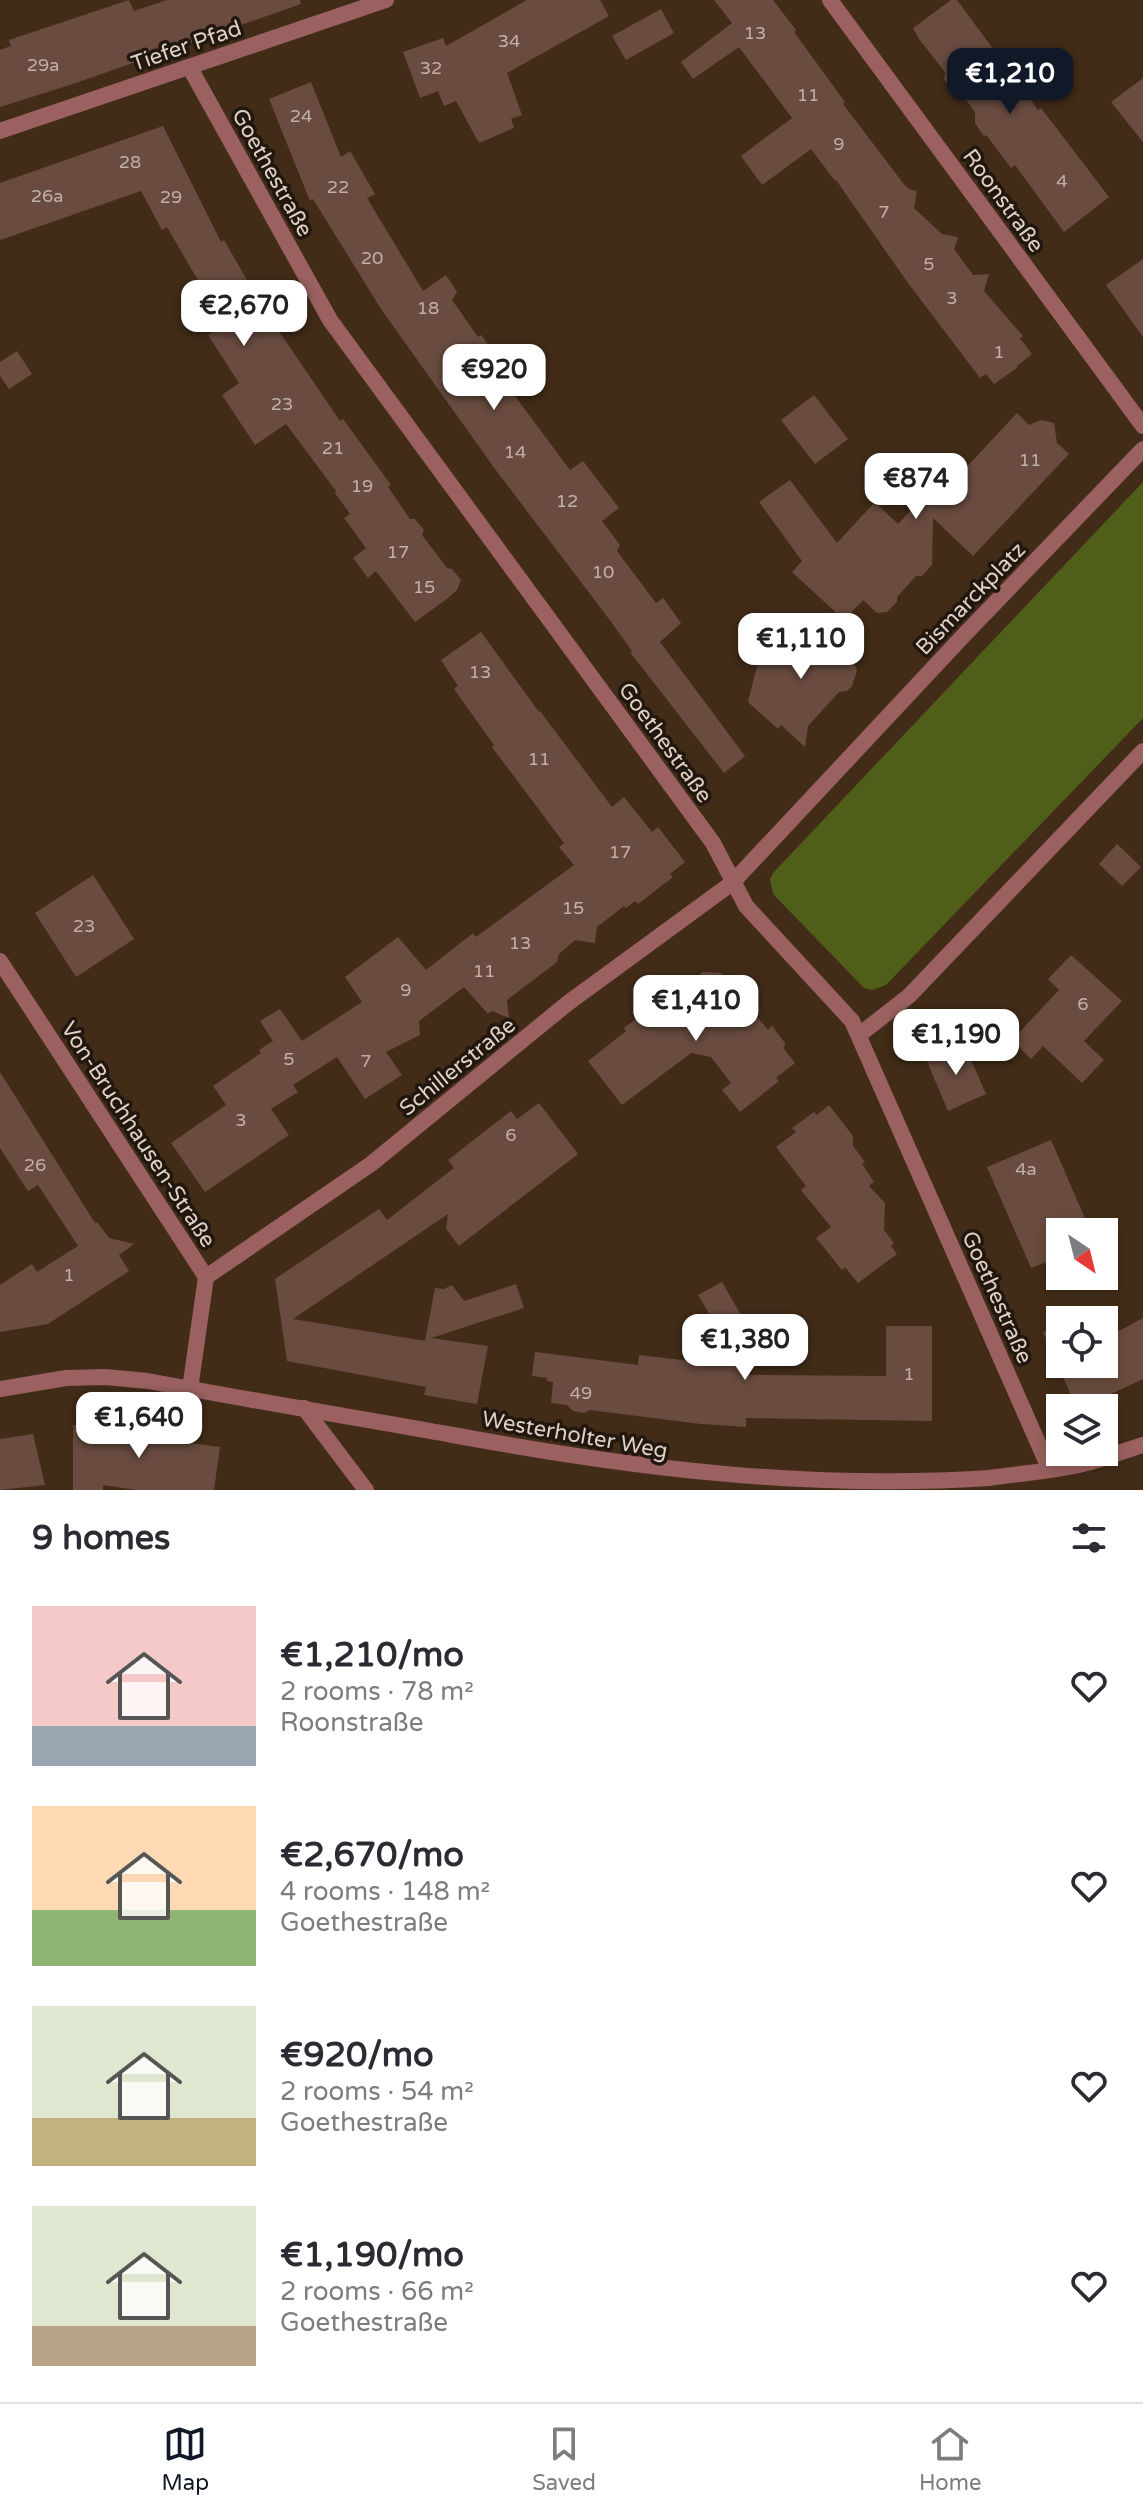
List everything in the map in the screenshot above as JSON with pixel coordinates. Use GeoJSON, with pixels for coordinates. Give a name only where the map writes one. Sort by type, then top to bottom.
{"type":"FeatureCollection","features":[{"type":"Feature","properties":{"kind":"street","name":"Tiefer Pfad"},"geometry":{"type":"LineString","coordinates":[[0,131],[386,0]]}},
{"type":"Feature","properties":{"kind":"street","name":"Roonstraße"},"geometry":{"type":"LineString","coordinates":[[830,0],[1143,426]]}},
{"type":"Feature","properties":{"kind":"street","name":"Goethestraße"},"geometry":{"type":"LineString","coordinates":[[190,68],[330,320],[713,843],[746,906],[852,1021],[1050,1470]]}},
{"type":"Feature","properties":{"kind":"street","name":"Bismarckplatz"},"geometry":{"type":"LineString","coordinates":[[732,883],[1143,449]]}},
{"type":"Feature","properties":{"kind":"street"},"geometry":{"type":"LineString","coordinates":[[859,1035],[909,996],[1143,751]]}},
{"type":"Feature","properties":{"kind":"street","name":"Schillerstraße"},"geometry":{"type":"LineString","coordinates":[[206,1277],[371,1164],[568,1003],[732,883]]}},
{"type":"Feature","properties":{"kind":"street","name":"Von-Bruchhausen-Straße"},"geometry":{"type":"LineString","coordinates":[[0,961],[206,1277],[190,1389]]}},
{"type":"Feature","properties":{"kind":"street","name":"Westerholter Weg"},"geometry":{"type":"LineString","coordinates":[[0,1389],[66,1378],[105,1377],[304,1408],[617,1465],[713,1478],[807,1484],[891,1486],[958,1481],[1050,1470],[1090,1462],[1143,1445]]}},
{"type":"Feature","properties":{"kind":"street"},"geometry":{"type":"LineString","coordinates":[[304,1408],[366,1490]]}},
{"type":"Feature","properties":{"kind":"green space"},"geometry":{"type":"Polygon","coordinates":[[[1143,482],[1143,718],[886,985],[872,990],[864,988],[773,894],[770,879],[773,873],[1143,482]]]}},
{"type":"Feature","properties":{"kind":"building"},"geometry":{"type":"Polygon","coordinates":[[[129,0],[134,11],[167,0],[300,0],[301,4],[0,107],[0,50],[11,46],[9,40],[129,0]]]}},
{"type":"Feature","properties":{"kind":"building"},"geometry":{"type":"Polygon","coordinates":[[[527,0],[600,0],[609,16],[507,73],[522,115],[511,119],[514,128],[479,143],[456,101],[444,106],[438,91],[420,98],[403,52],[443,38],[446,46],[527,0]]]}},
{"type":"Feature","properties":{"kind":"building"},"geometry":{"type":"Polygon","coordinates":[[[714,0],[773,0],[845,102],[843,104],[903,183],[917,191],[914,208],[942,234],[958,237],[954,249],[973,275],[989,274],[984,291],[1023,336],[1020,338],[1032,354],[1018,367],[994,384],[986,374],[980,378],[811,149],[762,185],[741,156],[792,118],[739,47],[693,79],[681,62],[732,23],[714,0]]]}},
{"type":"Feature","properties":{"kind":"building"},"geometry":{"type":"Polygon","coordinates":[[[951,0],[957,0],[1038,110],[1041,108],[1109,197],[1064,232],[1015,165],[1011,168],[987,136],[983,135],[975,123],[975,112],[959,90],[952,90],[944,79],[945,72],[913,28],[951,0]]]}},
{"type":"Feature","properties":{"kind":"building"},"geometry":{"type":"Polygon","coordinates":[[[661,9],[674,33],[626,60],[612,36],[661,9]]]}},
{"type":"Feature","properties":{"kind":"building"},"geometry":{"type":"Polygon","coordinates":[[[1143,78],[1143,142],[1111,102],[1143,78]]]}},
{"type":"Feature","properties":{"kind":"building"},"geometry":{"type":"Polygon","coordinates":[[[311,82],[341,157],[350,151],[375,194],[367,198],[423,291],[446,275],[457,292],[452,300],[478,337],[481,335],[502,363],[509,357],[524,377],[509,388],[570,470],[583,461],[619,508],[602,521],[620,545],[617,551],[656,603],[663,598],[681,623],[660,642],[745,756],[724,773],[495,469],[381,309],[313,199],[310,201],[269,99],[311,82]]]}},
{"type":"Feature","properties":{"kind":"building"},"geometry":{"type":"Polygon","coordinates":[[[163,126],[221,242],[224,240],[259,301],[264,298],[277,318],[272,321],[340,421],[343,419],[391,485],[388,487],[410,519],[415,519],[424,530],[422,535],[447,568],[452,569],[461,580],[457,590],[415,622],[376,571],[368,578],[353,558],[366,548],[344,518],[350,514],[286,424],[255,445],[222,395],[239,383],[208,335],[220,327],[195,285],[199,282],[167,227],[162,230],[141,191],[0,240],[0,183],[163,126]]]}},
{"type":"Feature","properties":{"kind":"building"},"geometry":{"type":"Polygon","coordinates":[[[1143,259],[1143,337],[1106,285],[1143,259]]]}},
{"type":"Feature","properties":{"kind":"building"},"geometry":{"type":"Polygon","coordinates":[[[17,351],[32,374],[9,389],[0,376],[0,362],[17,351]]]}},
{"type":"Feature","properties":{"kind":"building"},"geometry":{"type":"Polygon","coordinates":[[[814,395],[848,439],[815,464],[781,420],[814,395]]]}},
{"type":"Feature","properties":{"kind":"building"},"geometry":{"type":"Polygon","coordinates":[[[1017,413],[1029,425],[1041,420],[1054,423],[1057,443],[1069,454],[973,556],[933,518],[932,565],[922,576],[916,576],[887,612],[877,613],[863,600],[844,620],[792,572],[802,561],[759,502],[790,480],[837,543],[875,502],[898,524],[956,462],[964,470],[1017,413]]]}},
{"type":"Feature","properties":{"kind":"building"},"geometry":{"type":"Polygon","coordinates":[[[820,624],[849,651],[857,670],[852,686],[847,691],[839,692],[808,726],[805,747],[781,725],[778,729],[748,702],[759,658],[779,636],[794,650],[820,624]]]}},
{"type":"Feature","properties":{"kind":"building"},"geometry":{"type":"Polygon","coordinates":[[[481,632],[612,807],[624,797],[652,832],[658,827],[685,862],[670,874],[673,877],[638,904],[635,901],[626,908],[624,906],[597,927],[595,943],[575,940],[559,954],[557,962],[507,1000],[509,1018],[492,1011],[488,1014],[464,987],[419,1021],[420,1035],[386,1052],[402,1075],[365,1099],[337,1057],[293,1085],[298,1092],[271,1109],[289,1135],[205,1192],[171,1143],[226,1105],[213,1086],[273,1041],[260,1021],[280,1009],[302,1041],[362,1002],[345,977],[398,937],[426,970],[473,933],[476,937],[574,865],[559,847],[564,843],[492,747],[494,745],[454,689],[458,686],[441,660],[481,632]]]}},
{"type":"Feature","properties":{"kind":"building"},"geometry":{"type":"Polygon","coordinates":[[[1117,844],[1141,867],[1122,886],[1099,864],[1117,844]]]}},
{"type":"Feature","properties":{"kind":"building"},"geometry":{"type":"Polygon","coordinates":[[[93,875],[134,939],[76,977],[35,913],[93,875]]]}},
{"type":"Feature","properties":{"kind":"building"},"geometry":{"type":"Polygon","coordinates":[[[1071,955],[1122,1001],[1084,1041],[1104,1060],[1082,1083],[1043,1046],[1031,1059],[1012,1040],[1059,990],[1048,979],[1071,955]]]}},
{"type":"Feature","properties":{"kind":"building"},"geometry":{"type":"Polygon","coordinates":[[[703,972],[721,973],[768,1030],[772,1026],[795,1063],[776,1078],[779,1081],[740,1112],[722,1090],[731,1083],[711,1057],[691,1053],[622,1105],[588,1061],[626,1031],[624,1028],[703,972]]]}},
{"type":"Feature","properties":{"kind":"building"},"geometry":{"type":"Polygon","coordinates":[[[964,1043],[986,1094],[948,1111],[926,1059],[964,1043]]]}},
{"type":"Feature","properties":{"kind":"building"},"geometry":{"type":"Polygon","coordinates":[[[0,1072],[95,1223],[109,1238],[134,1244],[119,1255],[129,1271],[48,1324],[0,1332],[0,1285],[32,1264],[37,1272],[78,1246],[38,1185],[28,1191],[0,1148],[0,1072]]]}},
{"type":"Feature","properties":{"kind":"building"},"geometry":{"type":"Polygon","coordinates":[[[539,1103],[578,1154],[459,1246],[446,1229],[448,1214],[293,1319],[425,1341],[435,1288],[444,1289],[452,1285],[464,1301],[516,1284],[524,1308],[431,1338],[488,1346],[477,1404],[424,1395],[426,1387],[287,1361],[275,1279],[379,1209],[387,1220],[454,1168],[448,1160],[511,1111],[517,1119],[539,1103]]]}},
{"type":"Feature","properties":{"kind":"building"},"geometry":{"type":"Polygon","coordinates":[[[829,1105],[853,1136],[853,1146],[874,1182],[869,1186],[885,1203],[884,1230],[894,1243],[891,1246],[897,1254],[858,1283],[845,1267],[842,1270],[816,1238],[831,1227],[801,1190],[806,1186],[776,1147],[796,1132],[792,1128],[829,1105]]]}},
{"type":"Feature","properties":{"kind":"building"},"geometry":{"type":"Polygon","coordinates":[[[1051,1140],[1085,1218],[1046,1218],[1046,1262],[1031,1268],[987,1167],[1051,1140]]]}},
{"type":"Feature","properties":{"kind":"building"},"geometry":{"type":"Polygon","coordinates":[[[722,1282],[753,1336],[750,1375],[886,1376],[886,1326],[932,1326],[932,1421],[746,1418],[746,1427],[590,1410],[584,1413],[573,1411],[567,1405],[551,1403],[553,1382],[532,1376],[535,1352],[638,1365],[639,1355],[738,1363],[698,1295],[722,1282]]]}},
{"type":"Feature","properties":{"kind":"building"},"geometry":{"type":"Polygon","coordinates":[[[1143,1318],[1143,1379],[1111,1394],[1070,1394],[1063,1378],[1118,1378],[1118,1332],[1143,1318]]]}},
{"type":"Feature","properties":{"kind":"building"},"geometry":{"type":"Polygon","coordinates":[[[108,1423],[163,1432],[162,1439],[220,1447],[214,1490],[137,1490],[103,1485],[103,1490],[73,1490],[73,1425],[108,1423]]]}},
{"type":"Feature","properties":{"kind":"building"},"geometry":{"type":"Polygon","coordinates":[[[33,1434],[45,1485],[0,1490],[0,1439],[33,1434]]]}}]}
